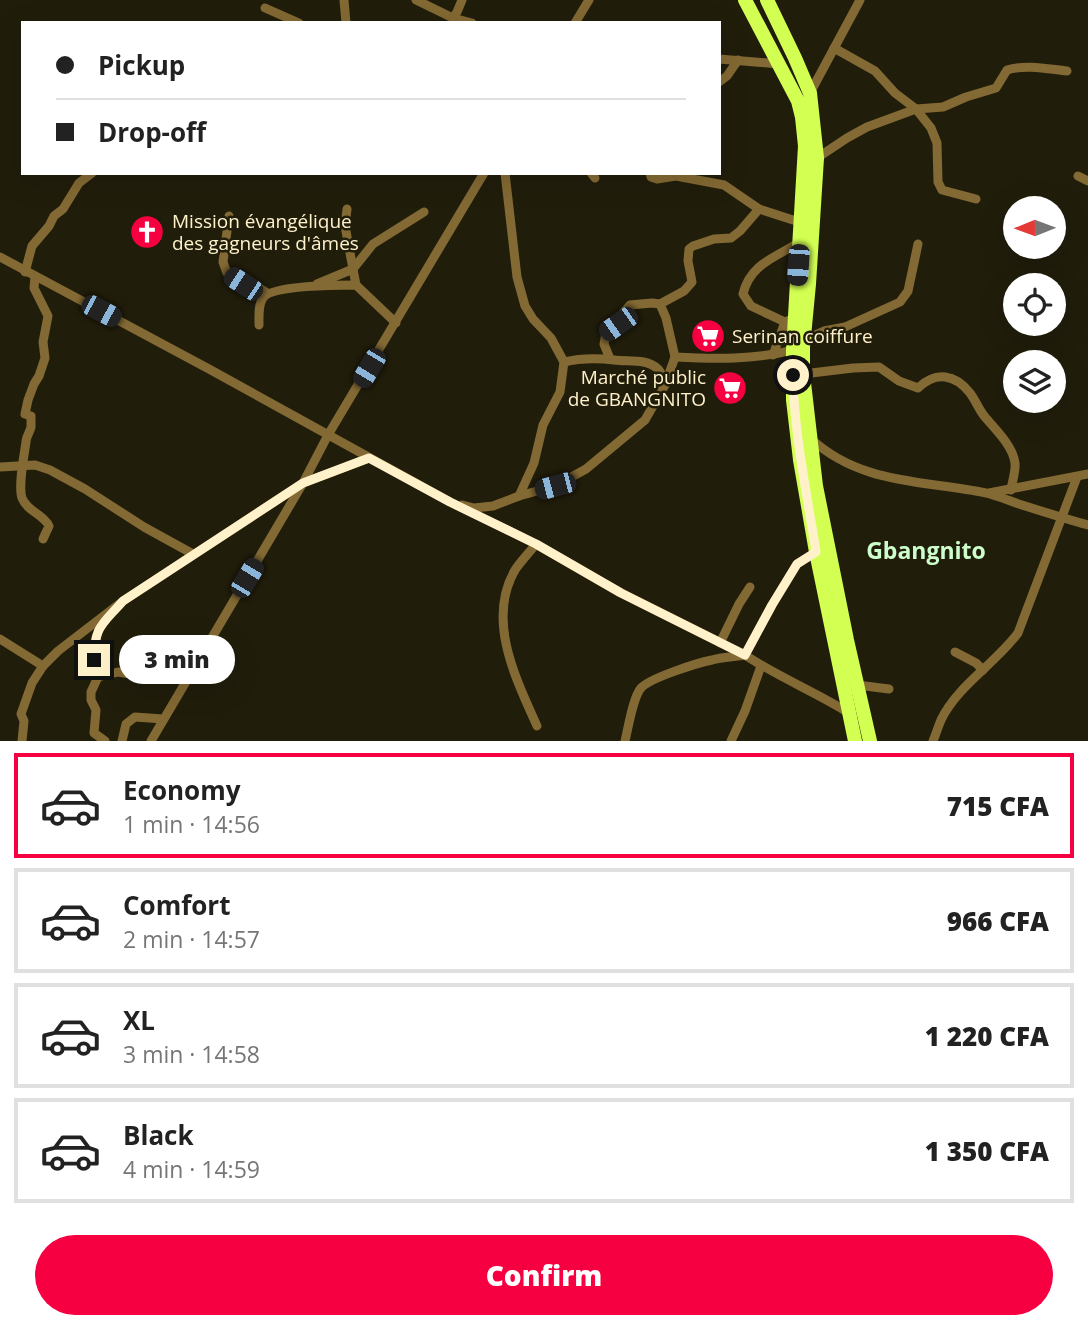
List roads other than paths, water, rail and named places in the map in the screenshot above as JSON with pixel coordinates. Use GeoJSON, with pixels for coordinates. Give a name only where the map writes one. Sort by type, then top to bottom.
{"type":"FeatureCollection","features":[{"type":"Feature","properties":{"kind":"main road"},"geometry":{"type":"LineString","coordinates":[[744,0],[798,101],[802,117],[805,146],[800,242],[790,320],[803,374],[816,486],[851,689],[850,713],[855,741]]}},
{"type":"Feature","properties":{"kind":"main road"},"geometry":{"type":"LineString","coordinates":[[766,0],[810,93],[817,158],[809,284],[793,400],[816,552],[851,689],[870,741]]}},
{"type":"Feature","properties":{"kind":"street"},"geometry":{"type":"LineString","coordinates":[[344,0],[346,21]]}},
{"type":"Feature","properties":{"kind":"street"},"geometry":{"type":"LineString","coordinates":[[416,0],[464,21]]}},
{"type":"Feature","properties":{"kind":"street"},"geometry":{"type":"LineString","coordinates":[[453,18],[461,0]]}},
{"type":"Feature","properties":{"kind":"street"},"geometry":{"type":"LineString","coordinates":[[576,21],[589,0]]}},
{"type":"Feature","properties":{"kind":"street"},"geometry":{"type":"LineString","coordinates":[[810,93],[860,0]]}},
{"type":"Feature","properties":{"kind":"street"},"geometry":{"type":"LineString","coordinates":[[265,8],[294,21]]}},
{"type":"Feature","properties":{"kind":"street"},"geometry":{"type":"LineString","coordinates":[[834,48],[875,71],[895,93],[916,109],[931,128],[937,143],[939,182],[942,190],[976,199]]}},
{"type":"Feature","properties":{"kind":"street"},"geometry":{"type":"LineString","coordinates":[[721,59],[779,64]]}},
{"type":"Feature","properties":{"kind":"street"},"geometry":{"type":"LineString","coordinates":[[721,80],[738,60]]}},
{"type":"Feature","properties":{"kind":"street"},"geometry":{"type":"LineString","coordinates":[[817,158],[867,127],[916,109],[943,107],[996,88],[1007,70],[1029,67],[1067,71]]}},
{"type":"Feature","properties":{"kind":"street"},"geometry":{"type":"LineString","coordinates":[[25,272],[32,247],[54,216],[63,209],[79,183],[89,175]]}},
{"type":"Feature","properties":{"kind":"street"},"geometry":{"type":"LineString","coordinates":[[151,741],[483,175]]}},
{"type":"Feature","properties":{"kind":"street"},"geometry":{"type":"LineString","coordinates":[[505,175],[517,277],[525,306],[551,338],[564,362],[560,391],[543,425],[534,463],[519,496]]}},
{"type":"Feature","properties":{"kind":"street"},"geometry":{"type":"LineString","coordinates":[[650,175],[657,179],[676,176],[724,186],[760,209],[793,220],[801,219]]}},
{"type":"Feature","properties":{"kind":"street"},"geometry":{"type":"LineString","coordinates":[[1078,176],[1088,181]]}},
{"type":"Feature","properties":{"kind":"street"},"geometry":{"type":"LineString","coordinates":[[348,209],[345,226],[356,285],[396,323]]}},
{"type":"Feature","properties":{"kind":"street"},"geometry":{"type":"LineString","coordinates":[[610,359],[604,344],[606,333],[618,324],[630,305],[660,304],[684,291],[692,282],[689,249],[714,239],[731,238],[740,232],[760,209]]}},
{"type":"Feature","properties":{"kind":"street"},"geometry":{"type":"LineString","coordinates":[[313,286],[353,269],[373,244],[424,212]]}},
{"type":"Feature","properties":{"kind":"street"},"geometry":{"type":"LineString","coordinates":[[229,216],[223,262],[227,274],[243,284],[258,287],[267,293]]}},
{"type":"Feature","properties":{"kind":"street"},"geometry":{"type":"LineString","coordinates":[[773,355],[790,320],[751,306],[743,294],[746,282],[755,271],[769,259],[800,242]]}},
{"type":"Feature","properties":{"kind":"street"},"geometry":{"type":"LineString","coordinates":[[675,357],[773,355],[798,349],[806,339],[824,331],[845,327],[900,302],[908,291],[918,244]]}},
{"type":"Feature","properties":{"kind":"street"},"geometry":{"type":"LineString","coordinates":[[0,257],[450,502],[536,544],[621,593],[745,655],[850,713]]}},
{"type":"Feature","properties":{"kind":"street"},"geometry":{"type":"LineString","coordinates":[[35,277],[34,288],[48,316],[43,342],[44,358],[25,414],[31,416],[31,428],[25,441],[22,498],[47,522],[49,526],[43,539]]}},
{"type":"Feature","properties":{"kind":"street"},"geometry":{"type":"LineString","coordinates":[[259,325],[260,306],[267,293],[313,286],[356,285]]}},
{"type":"Feature","properties":{"kind":"street"},"geometry":{"type":"LineString","coordinates":[[450,502],[474,508],[493,506],[555,486],[586,469],[645,420],[665,385],[675,357],[660,304]]}},
{"type":"Feature","properties":{"kind":"street"},"geometry":{"type":"LineString","coordinates":[[564,362],[610,359],[649,363],[660,371],[665,385]]}},
{"type":"Feature","properties":{"kind":"street"},"geometry":{"type":"LineString","coordinates":[[803,374],[879,367],[899,381],[918,388],[927,379],[941,376],[954,379],[968,391],[1012,453],[1015,463],[1011,490]]}},
{"type":"Feature","properties":{"kind":"street"},"geometry":{"type":"LineString","coordinates":[[810,438],[825,451],[850,465],[870,472],[914,483],[987,493],[1088,525]]}},
{"type":"Feature","properties":{"kind":"street"},"geometry":{"type":"LineString","coordinates":[[22,741],[24,721],[21,714],[32,683],[43,666],[74,639],[123,601],[303,483],[369,458]]}},
{"type":"Feature","properties":{"kind":"street"},"geometry":{"type":"LineString","coordinates":[[0,467],[36,465],[50,470],[194,554]]}},
{"type":"Feature","properties":{"kind":"street"},"geometry":{"type":"LineString","coordinates":[[987,493],[1088,474]]}},
{"type":"Feature","properties":{"kind":"street"},"geometry":{"type":"LineString","coordinates":[[933,741],[941,720],[952,703],[1018,634],[1076,477]]}},
{"type":"Feature","properties":{"kind":"street"},"geometry":{"type":"LineString","coordinates":[[536,544],[515,570],[506,591],[503,610],[510,661],[537,726]]}},
{"type":"Feature","properties":{"kind":"street"},"geometry":{"type":"LineString","coordinates":[[745,655],[797,564],[816,552]]}},
{"type":"Feature","properties":{"kind":"street"},"geometry":{"type":"LineString","coordinates":[[720,643],[750,587]]}},
{"type":"Feature","properties":{"kind":"street"},"geometry":{"type":"LineString","coordinates":[[105,741],[94,733],[96,710],[91,692],[98,677],[94,668],[94,641],[105,619],[123,601]]}},
{"type":"Feature","properties":{"kind":"street"},"geometry":{"type":"LineString","coordinates":[[74,639],[97,632]]}},
{"type":"Feature","properties":{"kind":"street"},"geometry":{"type":"LineString","coordinates":[[0,639],[43,666]]}},
{"type":"Feature","properties":{"kind":"street"},"geometry":{"type":"LineString","coordinates":[[955,652],[983,670]]}},
{"type":"Feature","properties":{"kind":"street"},"geometry":{"type":"LineString","coordinates":[[625,741],[640,689],[658,678],[700,663],[745,655]]}},
{"type":"Feature","properties":{"kind":"street"},"geometry":{"type":"LineString","coordinates":[[731,741],[761,666]]}},
{"type":"Feature","properties":{"kind":"street"},"geometry":{"type":"LineString","coordinates":[[98,677],[118,672],[130,674]]}},
{"type":"Feature","properties":{"kind":"street"},"geometry":{"type":"LineString","coordinates":[[831,701],[851,689],[889,689]]}},
{"type":"Feature","properties":{"kind":"street"},"geometry":{"type":"LineString","coordinates":[[122,741],[126,724],[135,718],[163,719]]}},
{"type":"Feature","properties":{"kind":"place","name":"Mission évangélique des gagneurs d'âmes"},"geometry":{"type":"Point","coordinates":[147,232]}},
{"type":"Feature","properties":{"kind":"place","name":"Serinan coiffure"},"geometry":{"type":"Point","coordinates":[708,336]}},
{"type":"Feature","properties":{"kind":"place","name":"Marché public de GBANGNITO"},"geometry":{"type":"Point","coordinates":[730,388]}},
{"type":"Feature","properties":{"kind":"district","name":"Gbangnito"},"geometry":{"type":"Point","coordinates":[926,551]}}]}
